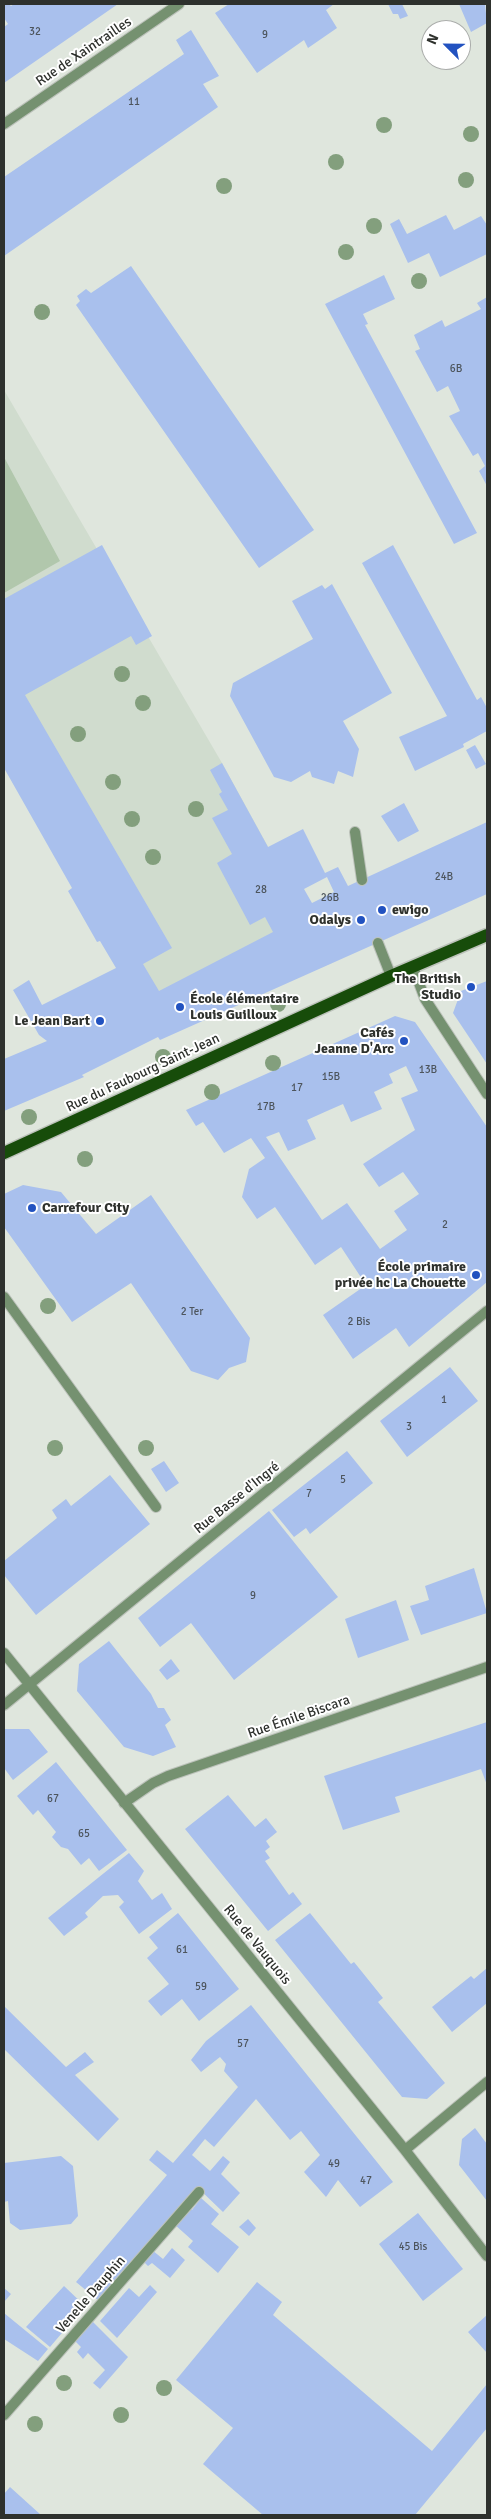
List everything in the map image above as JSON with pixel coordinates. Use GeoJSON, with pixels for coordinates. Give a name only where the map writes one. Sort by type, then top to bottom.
{"type":"FeatureCollection","features":[{"type":"Feature","properties":{"kind":"main road","name":"Rue du Faubourg Saint-Jean"},"geometry":{"type":"LineString","coordinates":[[4,1153],[391,976],[487,935]]}},
{"type":"Feature","properties":{"kind":"street","name":"Rue de Xaintrailles"},"geometry":{"type":"LineString","coordinates":[[4,124],[179,4]]}},
{"type":"Feature","properties":{"kind":"street"},"geometry":{"type":"LineString","coordinates":[[355,832],[362,880]]}},
{"type":"Feature","properties":{"kind":"street"},"geometry":{"type":"LineString","coordinates":[[378,943],[391,976]]}},
{"type":"Feature","properties":{"kind":"street"},"geometry":{"type":"LineString","coordinates":[[413,967],[425,999],[487,1094]]}},
{"type":"Feature","properties":{"kind":"street"},"geometry":{"type":"LineString","coordinates":[[4,1297],[156,1507]]}},
{"type":"Feature","properties":{"kind":"street","name":"Rue Basse d'Ingré"},"geometry":{"type":"LineString","coordinates":[[4,1706],[487,1311]]}},
{"type":"Feature","properties":{"kind":"street","name":"Rue de Vauquois"},"geometry":{"type":"LineString","coordinates":[[4,1653],[405,2150],[487,2256]]}},
{"type":"Feature","properties":{"kind":"street","name":"Rue Émile Biscara"},"geometry":{"type":"LineString","coordinates":[[124,1803],[153,1783],[168,1776],[487,1667]]}},
{"type":"Feature","properties":{"kind":"street"},"geometry":{"type":"LineString","coordinates":[[405,2150],[487,2082]]}},
{"type":"Feature","properties":{"kind":"street","name":"Venelle Dauphin"},"geometry":{"type":"LineString","coordinates":[[4,2415],[199,2192]]}},
{"type":"Feature","properties":{"kind":"shaded area"},"geometry":{"type":"Polygon","coordinates":[[[4,390],[222,763],[332,963],[158,1037],[4,767],[4,390]]]}},
{"type":"Feature","properties":{"kind":"green space"},"geometry":{"type":"Polygon","coordinates":[[[4,457],[60,561],[4,593],[4,457]]]}},
{"type":"Feature","properties":{"kind":"building"},"geometry":{"type":"Polygon","coordinates":[[[4,4],[11,6],[14,4],[118,4],[4,83],[4,27],[8,24],[4,18],[4,4]]]}},
{"type":"Feature","properties":{"kind":"building"},"geometry":{"type":"Polygon","coordinates":[[[229,4],[334,4],[326,10],[337,28],[308,48],[304,40],[257,73],[215,13],[229,4]]]}},
{"type":"Feature","properties":{"kind":"building"},"geometry":{"type":"Polygon","coordinates":[[[388,4],[402,4],[408,16],[400,19],[398,14],[393,14],[388,4]]]}},
{"type":"Feature","properties":{"kind":"building"},"geometry":{"type":"Polygon","coordinates":[[[459,4],[485,4],[487,23],[471,32],[471,20],[466,20],[459,4]]]}},
{"type":"Feature","properties":{"kind":"building"},"geometry":{"type":"Polygon","coordinates":[[[191,30],[219,76],[203,84],[218,107],[4,256],[4,177],[184,54],[176,40],[191,30]]]}},
{"type":"Feature","properties":{"kind":"building"},"geometry":{"type":"Polygon","coordinates":[[[446,215],[454,230],[481,216],[487,225],[487,254],[440,277],[429,253],[408,263],[390,224],[399,219],[407,234],[446,215]]]}},
{"type":"Feature","properties":{"kind":"building"},"geometry":{"type":"Polygon","coordinates":[[[131,266],[314,530],[259,568],[76,305],[80,301],[77,296],[86,289],[91,293],[131,266]]]}},
{"type":"Feature","properties":{"kind":"building"},"geometry":{"type":"Polygon","coordinates":[[[384,275],[395,299],[363,314],[368,324],[365,325],[477,533],[454,544],[325,304],[384,275]]]}},
{"type":"Feature","properties":{"kind":"building"},"geometry":{"type":"Polygon","coordinates":[[[487,297],[487,486],[479,471],[485,466],[478,453],[473,456],[449,416],[460,411],[448,386],[437,392],[415,351],[420,349],[414,335],[442,320],[445,327],[481,309],[477,303],[487,297]]]}},
{"type":"Feature","properties":{"kind":"building"},"geometry":{"type":"Polygon","coordinates":[[[102,545],[152,636],[136,645],[131,636],[25,695],[172,948],[143,964],[159,991],[273,932],[265,917],[250,925],[217,863],[232,854],[212,818],[228,810],[219,794],[222,792],[210,770],[222,763],[268,847],[303,829],[325,873],[338,867],[348,886],[487,822],[487,894],[160,1040],[158,1037],[82,1075],[84,1077],[4,1111],[4,1059],[47,1041],[39,1035],[13,990],[29,980],[42,1005],[116,968],[100,941],[97,942],[68,891],[72,888],[4,768],[4,599],[102,545]],[[327,877],[304,889],[312,903],[334,892],[327,877]]]}},
{"type":"Feature","properties":{"kind":"building"},"geometry":{"type":"Polygon","coordinates":[[[393,545],[477,700],[481,697],[487,708],[487,731],[463,744],[464,747],[415,771],[399,737],[447,716],[362,563],[393,545]]]}},
{"type":"Feature","properties":{"kind":"building"},"geometry":{"type":"Polygon","coordinates":[[[332,584],[392,693],[343,721],[359,749],[353,777],[338,771],[334,784],[312,777],[310,771],[291,782],[274,777],[230,696],[233,683],[313,639],[292,601],[322,585],[325,589],[332,584]]]}},
{"type":"Feature","properties":{"kind":"building"},"geometry":{"type":"Polygon","coordinates":[[[475,745],[486,764],[476,769],[466,750],[475,745]]]}},
{"type":"Feature","properties":{"kind":"building"},"geometry":{"type":"Polygon","coordinates":[[[404,803],[419,831],[398,842],[381,816],[404,803]]]}},
{"type":"Feature","properties":{"kind":"building"},"geometry":{"type":"Polygon","coordinates":[[[487,981],[487,1064],[453,1013],[461,991],[487,981]]]}},
{"type":"Feature","properties":{"kind":"building"},"geometry":{"type":"Polygon","coordinates":[[[395,1016],[415,1022],[487,1127],[487,1282],[409,1347],[396,1328],[353,1359],[323,1315],[366,1285],[341,1247],[315,1265],[275,1207],[257,1219],[242,1197],[249,1169],[265,1158],[251,1138],[224,1153],[203,1122],[196,1126],[186,1110],[395,1016]],[[406,1066],[389,1074],[393,1083],[374,1092],[382,1109],[351,1122],[343,1104],[327,1111],[307,1120],[316,1139],[288,1151],[279,1132],[266,1137],[322,1220],[347,1203],[380,1249],[407,1230],[394,1211],[419,1194],[403,1172],[379,1187],[363,1164],[415,1130],[401,1098],[418,1091],[406,1066]]]}},
{"type":"Feature","properties":{"kind":"building"},"geometry":{"type":"Polygon","coordinates":[[[23,1185],[61,1192],[96,1234],[151,1195],[250,1338],[246,1362],[229,1368],[218,1380],[191,1371],[131,1283],[72,1322],[4,1227],[4,1194],[23,1185]]]}},
{"type":"Feature","properties":{"kind":"building"},"geometry":{"type":"Polygon","coordinates":[[[450,1367],[478,1401],[407,1457],[380,1421],[450,1367]]]}},
{"type":"Feature","properties":{"kind":"building"},"geometry":{"type":"Polygon","coordinates":[[[347,1451],[373,1483],[310,1534],[306,1528],[294,1537],[272,1510],[347,1451]]]}},
{"type":"Feature","properties":{"kind":"building"},"geometry":{"type":"Polygon","coordinates":[[[164,1461],[179,1483],[166,1492],[151,1469],[164,1461]]]}},
{"type":"Feature","properties":{"kind":"building"},"geometry":{"type":"Polygon","coordinates":[[[110,1475],[150,1524],[36,1615],[4,1575],[4,1561],[57,1518],[52,1510],[66,1499],[71,1506],[110,1475]]]}},
{"type":"Feature","properties":{"kind":"building"},"geometry":{"type":"Polygon","coordinates":[[[269,1511],[338,1597],[234,1680],[191,1623],[160,1647],[138,1618],[269,1511]]]}},
{"type":"Feature","properties":{"kind":"building"},"geometry":{"type":"Polygon","coordinates":[[[474,1568],[487,1613],[421,1635],[410,1606],[429,1600],[425,1586],[474,1568]]]}},
{"type":"Feature","properties":{"kind":"building"},"geometry":{"type":"Polygon","coordinates":[[[396,1600],[409,1640],[358,1658],[345,1619],[396,1600]]]}},
{"type":"Feature","properties":{"kind":"building"},"geometry":{"type":"Polygon","coordinates":[[[109,1641],[151,1694],[158,1708],[164,1708],[171,1720],[165,1725],[176,1747],[153,1756],[124,1747],[77,1691],[79,1664],[109,1641]]]}},
{"type":"Feature","properties":{"kind":"building"},"geometry":{"type":"Polygon","coordinates":[[[171,1659],[180,1671],[167,1680],[159,1670],[171,1659]]]}},
{"type":"Feature","properties":{"kind":"building"},"geometry":{"type":"Polygon","coordinates":[[[487,1722],[487,1785],[481,1769],[395,1797],[400,1812],[343,1830],[324,1776],[487,1722]]]}},
{"type":"Feature","properties":{"kind":"building"},"geometry":{"type":"Polygon","coordinates":[[[4,1729],[29,1729],[48,1752],[13,1780],[4,1768],[4,1729]]]}},
{"type":"Feature","properties":{"kind":"building"},"geometry":{"type":"Polygon","coordinates":[[[56,1762],[127,1850],[99,1871],[89,1858],[81,1865],[68,1849],[61,1847],[52,1837],[56,1832],[38,1810],[33,1815],[17,1796],[56,1762]]]}},
{"type":"Feature","properties":{"kind":"building"},"geometry":{"type":"Polygon","coordinates":[[[228,1795],[255,1827],[266,1818],[277,1832],[266,1841],[270,1847],[265,1851],[270,1858],[265,1861],[289,1895],[293,1892],[302,1904],[268,1931],[185,1829],[228,1795]]]}},
{"type":"Feature","properties":{"kind":"building"},"geometry":{"type":"Polygon","coordinates":[[[129,1853],[144,1871],[138,1881],[152,1900],[162,1893],[172,1909],[139,1934],[119,1907],[124,1902],[118,1895],[103,1896],[85,1913],[88,1917],[64,1936],[48,1918],[129,1853]]]}},
{"type":"Feature","properties":{"kind":"building"},"geometry":{"type":"Polygon","coordinates":[[[178,1913],[239,1989],[199,2021],[182,1999],[161,2016],[148,2001],[169,1984],[147,1958],[158,1948],[149,1937],[178,1913]]]}},
{"type":"Feature","properties":{"kind":"building"},"geometry":{"type":"Polygon","coordinates":[[[310,1913],[351,1964],[354,1962],[383,1998],[378,2002],[445,2083],[427,2099],[402,2097],[275,1940],[310,1913]]]}},
{"type":"Feature","properties":{"kind":"building"},"geometry":{"type":"Polygon","coordinates":[[[487,1968],[487,2003],[452,2032],[432,2007],[471,1976],[474,1979],[487,1968]]]}},
{"type":"Feature","properties":{"kind":"building"},"geometry":{"type":"Polygon","coordinates":[[[251,2005],[393,2182],[360,2207],[338,2180],[326,2197],[304,2172],[320,2155],[301,2131],[290,2140],[256,2099],[214,2147],[205,2139],[192,2155],[210,2171],[223,2156],[230,2162],[221,2174],[240,2193],[223,2212],[197,2187],[99,2301],[76,2282],[167,2175],[149,2160],[157,2150],[173,2163],[238,2087],[224,2071],[226,2064],[220,2057],[201,2072],[191,2060],[206,2041],[251,2005]]]}},
{"type":"Feature","properties":{"kind":"building"},"geometry":{"type":"Polygon","coordinates":[[[4,2006],[66,2067],[85,2052],[94,2062],[75,2075],[119,2119],[98,2141],[4,2049],[4,2006]]]}},
{"type":"Feature","properties":{"kind":"building"},"geometry":{"type":"Polygon","coordinates":[[[475,2128],[487,2144],[487,2201],[459,2165],[462,2139],[475,2128]]]}},
{"type":"Feature","properties":{"kind":"building"},"geometry":{"type":"Polygon","coordinates":[[[61,2156],[73,2166],[78,2216],[71,2224],[20,2230],[10,2223],[8,2201],[4,2202],[4,2163],[61,2156]]]}},
{"type":"Feature","properties":{"kind":"building"},"geometry":{"type":"Polygon","coordinates":[[[201,2198],[219,2214],[211,2224],[239,2247],[218,2273],[188,2247],[193,2241],[174,2224],[189,2207],[192,2210],[201,2198]]]}},
{"type":"Feature","properties":{"kind":"building"},"geometry":{"type":"Polygon","coordinates":[[[418,2213],[463,2269],[423,2301],[379,2244],[418,2213]]]}},
{"type":"Feature","properties":{"kind":"building"},"geometry":{"type":"Polygon","coordinates":[[[248,2219],[256,2228],[249,2236],[239,2227],[248,2219]]]}},
{"type":"Feature","properties":{"kind":"building"},"geometry":{"type":"Polygon","coordinates":[[[172,2248],[185,2260],[170,2278],[152,2263],[148,2266],[143,2261],[152,2250],[163,2259],[172,2248]]]}},
{"type":"Feature","properties":{"kind":"building"},"geometry":{"type":"Polygon","coordinates":[[[257,2282],[282,2302],[273,2315],[432,2451],[487,2384],[487,2428],[415,2515],[263,2515],[203,2464],[233,2428],[176,2380],[257,2282]]]}},
{"type":"Feature","properties":{"kind":"building"},"geometry":{"type":"Polygon","coordinates":[[[150,2285],[157,2292],[117,2338],[100,2321],[129,2288],[139,2297],[150,2285]]]}},
{"type":"Feature","properties":{"kind":"building"},"geometry":{"type":"Polygon","coordinates":[[[64,2286],[85,2306],[50,2347],[26,2327],[64,2286]]]}},
{"type":"Feature","properties":{"kind":"building"},"geometry":{"type":"Polygon","coordinates":[[[4,2288],[11,2294],[4,2302],[4,2288]]]}},
{"type":"Feature","properties":{"kind":"building"},"geometry":{"type":"Polygon","coordinates":[[[4,2313],[48,2349],[38,2361],[4,2339],[4,2313]]]}},
{"type":"Feature","properties":{"kind":"building"},"geometry":{"type":"Polygon","coordinates":[[[487,2315],[487,2353],[468,2332],[487,2315]]]}},
{"type":"Feature","properties":{"kind":"building"},"geometry":{"type":"Polygon","coordinates":[[[91,2320],[128,2357],[100,2389],[93,2383],[105,2370],[88,2353],[83,2359],[77,2352],[81,2347],[74,2340],[91,2320]]]}},
{"type":"Feature","properties":{"kind":"building"},"geometry":{"type":"Polygon","coordinates":[[[10,2487],[41,2515],[4,2515],[4,2494],[10,2487]]]}},
{"type":"Feature","properties":{"kind":"place","name":"ewigo"},"geometry":{"type":"Point","coordinates":[382,910]}},
{"type":"Feature","properties":{"kind":"place","name":"Odalys"},"geometry":{"type":"Point","coordinates":[361,920]}},
{"type":"Feature","properties":{"kind":"place","name":"The British Studio"},"geometry":{"type":"Point","coordinates":[471,987]}},
{"type":"Feature","properties":{"kind":"place","name":"École élémentaire Louis Guilloux"},"geometry":{"type":"Point","coordinates":[180,1007]}},
{"type":"Feature","properties":{"kind":"place","name":"Le Jean Bart"},"geometry":{"type":"Point","coordinates":[100,1021]}},
{"type":"Feature","properties":{"kind":"place","name":"Cafés Jeanne D'Arc"},"geometry":{"type":"Point","coordinates":[404,1041]}},
{"type":"Feature","properties":{"kind":"place","name":"Carrefour City"},"geometry":{"type":"Point","coordinates":[32,1208]}},
{"type":"Feature","properties":{"kind":"place","name":"École primaire privée hc La Chouette"},"geometry":{"type":"Point","coordinates":[476,1275]}}]}
